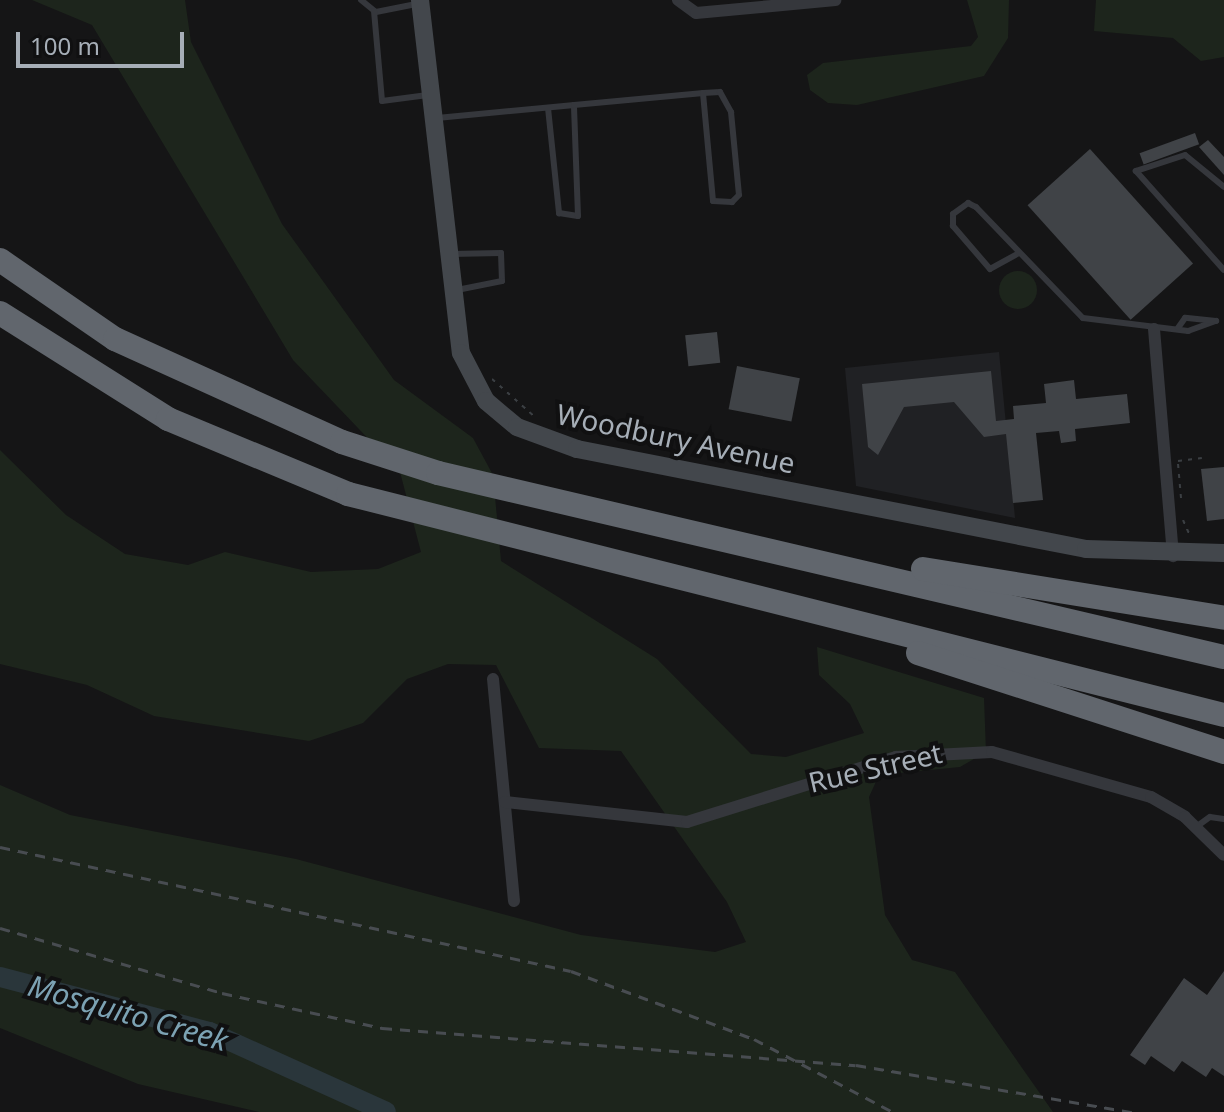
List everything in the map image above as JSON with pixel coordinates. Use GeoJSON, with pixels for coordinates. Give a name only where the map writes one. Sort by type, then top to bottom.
{"type":"FeatureCollection","features":[{"type":"Feature","properties":{"kind":"highway"},"geometry":{"type":"LineString","coordinates":[[0,260],[115,339],[342,442],[438,473],[779,548],[1224,657]]}},
{"type":"Feature","properties":{"kind":"highway"},"geometry":{"type":"LineString","coordinates":[[0,313],[90,375],[277,469],[414,514],[664,571],[1224,715]]}},
{"type":"Feature","properties":{"kind":"highway"},"geometry":{"type":"LineString","coordinates":[[779,548],[1224,618]]}},
{"type":"Feature","properties":{"kind":"highway"},"geometry":{"type":"LineString","coordinates":[[664,571],[1224,752]]}},
{"type":"Feature","properties":{"kind":"main road","name":"Woodbury Avenue"},"geometry":{"type":"LineString","coordinates":[[420,1],[451,290],[461,353],[476,387],[537,438],[1069,546],[1224,553]]}},
{"type":"Feature","properties":{"kind":"street"},"geometry":{"type":"LineString","coordinates":[[678,0],[696,13],[835,0]]}},
{"type":"Feature","properties":{"kind":"street"},"geometry":{"type":"LineString","coordinates":[[1154,329],[1173,549]]}},
{"type":"Feature","properties":{"kind":"street"},"geometry":{"type":"LineString","coordinates":[[493,679],[514,901]]}},
{"type":"Feature","properties":{"kind":"street","name":"Rue Street"},"geometry":{"type":"LineString","coordinates":[[505,802],[687,822],[840,770],[960,749],[1093,776],[1151,797],[1196,827],[1224,855]]}},
{"type":"Feature","properties":{"kind":"lane"},"geometry":{"type":"LineString","coordinates":[[361,0],[374,11],[382,101],[431,95]]}},
{"type":"Feature","properties":{"kind":"lane"},"geometry":{"type":"LineString","coordinates":[[374,11],[420,1]]}},
{"type":"Feature","properties":{"kind":"lane"},"geometry":{"type":"LineString","coordinates":[[433,119],[574,105],[703,93],[720,92],[730,102],[739,195],[732,202],[713,201],[703,93]]}},
{"type":"Feature","properties":{"kind":"lane"},"geometry":{"type":"LineString","coordinates":[[548,108],[559,213],[578,216],[574,105]]}},
{"type":"Feature","properties":{"kind":"lane"},"geometry":{"type":"LineString","coordinates":[[1224,187],[1185,155],[1136,171],[1224,270]]}},
{"type":"Feature","properties":{"kind":"lane"},"geometry":{"type":"LineString","coordinates":[[1019,253],[990,269],[953,226],[953,214],[968,203],[976,207],[1083,318],[1154,329],[1216,321],[1224,313]]}},
{"type":"Feature","properties":{"kind":"lane"},"geometry":{"type":"LineString","coordinates":[[447,255],[501,253],[502,281],[451,290]]}},
{"type":"Feature","properties":{"kind":"lane"},"geometry":{"type":"LineString","coordinates":[[1178,328],[1185,318],[1216,321]]}},
{"type":"Feature","properties":{"kind":"lane"},"geometry":{"type":"LineString","coordinates":[[1196,827],[1210,817],[1224,819]]}},
{"type":"Feature","properties":{"kind":"path"},"geometry":{"type":"LineString","coordinates":[[485,371],[544,423]]}},
{"type":"Feature","properties":{"kind":"path"},"geometry":{"type":"LineString","coordinates":[[1173,549],[1197,542],[1184,527],[1178,461],[1202,458]]}},
{"type":"Feature","properties":{"kind":"shaded area"},"geometry":{"type":"Polygon","coordinates":[[[32,0],[185,0],[191,42],[282,224],[394,380],[473,438],[493,475],[501,561],[657,659],[751,754],[786,757],[864,733],[850,704],[819,675],[817,647],[984,698],[986,752],[960,767],[879,775],[869,797],[885,915],[912,960],[955,972],[1053,1112],[259,1112],[138,1084],[0,1028],[0,785],[70,815],[296,859],[581,935],[715,952],[746,942],[727,902],[621,751],[539,748],[496,665],[448,664],[407,679],[363,723],[309,741],[154,716],[87,685],[0,664],[0,450],[66,515],[125,554],[188,565],[225,552],[311,572],[378,569],[421,552],[400,472],[293,360],[92,25],[32,0]]]}},
{"type":"Feature","properties":{"kind":"shaded area"},"geometry":{"type":"Polygon","coordinates":[[[967,0],[1009,0],[1008,38],[984,76],[857,105],[828,103],[810,90],[807,75],[823,63],[971,46],[978,37],[967,0]]]}},
{"type":"Feature","properties":{"kind":"shaded area"},"geometry":{"type":"Polygon","coordinates":[[[1096,0],[1224,0],[1224,57],[1201,61],[1173,38],[1094,31],[1096,0]]]}},
{"type":"Feature","properties":{"kind":"shaded area"},"geometry":{"type":"Polygon","coordinates":[[[1018,271],[1032,276],[1037,290],[1032,304],[1018,309],[1004,304],[999,290],[1004,276],[1018,271]]]}},
{"type":"Feature","properties":{"kind":"shaded area"},"geometry":{"type":"Polygon","coordinates":[[[999,352],[1015,518],[856,486],[845,368],[999,352]]]}},
{"type":"Feature","properties":{"kind":"building"},"geometry":{"type":"Polygon","coordinates":[[[1195,133],[1199,144],[1144,164],[1140,153],[1195,133]]]}},
{"type":"Feature","properties":{"kind":"building"},"geometry":{"type":"Polygon","coordinates":[[[1208,140],[1224,157],[1224,175],[1199,147],[1208,140]]]}},
{"type":"Feature","properties":{"kind":"building"},"geometry":{"type":"Polygon","coordinates":[[[1090,149],[1193,263],[1131,320],[1028,205],[1090,149]]]}},
{"type":"Feature","properties":{"kind":"building"},"geometry":{"type":"Polygon","coordinates":[[[717,332],[720,363],[688,366],[685,335],[717,332]]]}},
{"type":"Feature","properties":{"kind":"building"},"geometry":{"type":"Polygon","coordinates":[[[737,366],[800,378],[791,421],[729,409],[737,366]]]}},
{"type":"Feature","properties":{"kind":"building"},"geometry":{"type":"Polygon","coordinates":[[[991,371],[996,421],[1014,419],[1013,406],[1046,403],[1044,384],[1074,380],[1076,399],[1127,394],[1130,423],[1075,429],[1076,441],[1061,443],[1059,431],[1036,433],[1043,500],[1013,503],[1006,434],[984,437],[954,402],[904,407],[878,455],[868,447],[862,384],[991,371]]]}},
{"type":"Feature","properties":{"kind":"building"},"geometry":{"type":"Polygon","coordinates":[[[1224,467],[1224,519],[1207,521],[1201,469],[1224,467]]]}},
{"type":"Feature","properties":{"kind":"building"},"geometry":{"type":"Polygon","coordinates":[[[1224,971],[1224,1076],[1212,1068],[1206,1077],[1182,1061],[1174,1072],[1151,1056],[1145,1065],[1130,1055],[1184,978],[1207,995],[1224,971]]]}},
{"type":"Feature","properties":{"kind":"waterway","name":"Mosquito Creek"},"geometry":{"type":"LineString","coordinates":[[0,977],[210,1032],[386,1112]]}},
{"type":"Feature","properties":{"kind":"railway"},"geometry":{"type":"LineString","coordinates":[[0,847],[571,971],[754,1039],[893,1112]]}},
{"type":"Feature","properties":{"kind":"railway"},"geometry":{"type":"LineString","coordinates":[[0,928],[222,993],[382,1028],[856,1065],[1132,1112]]}}]}
